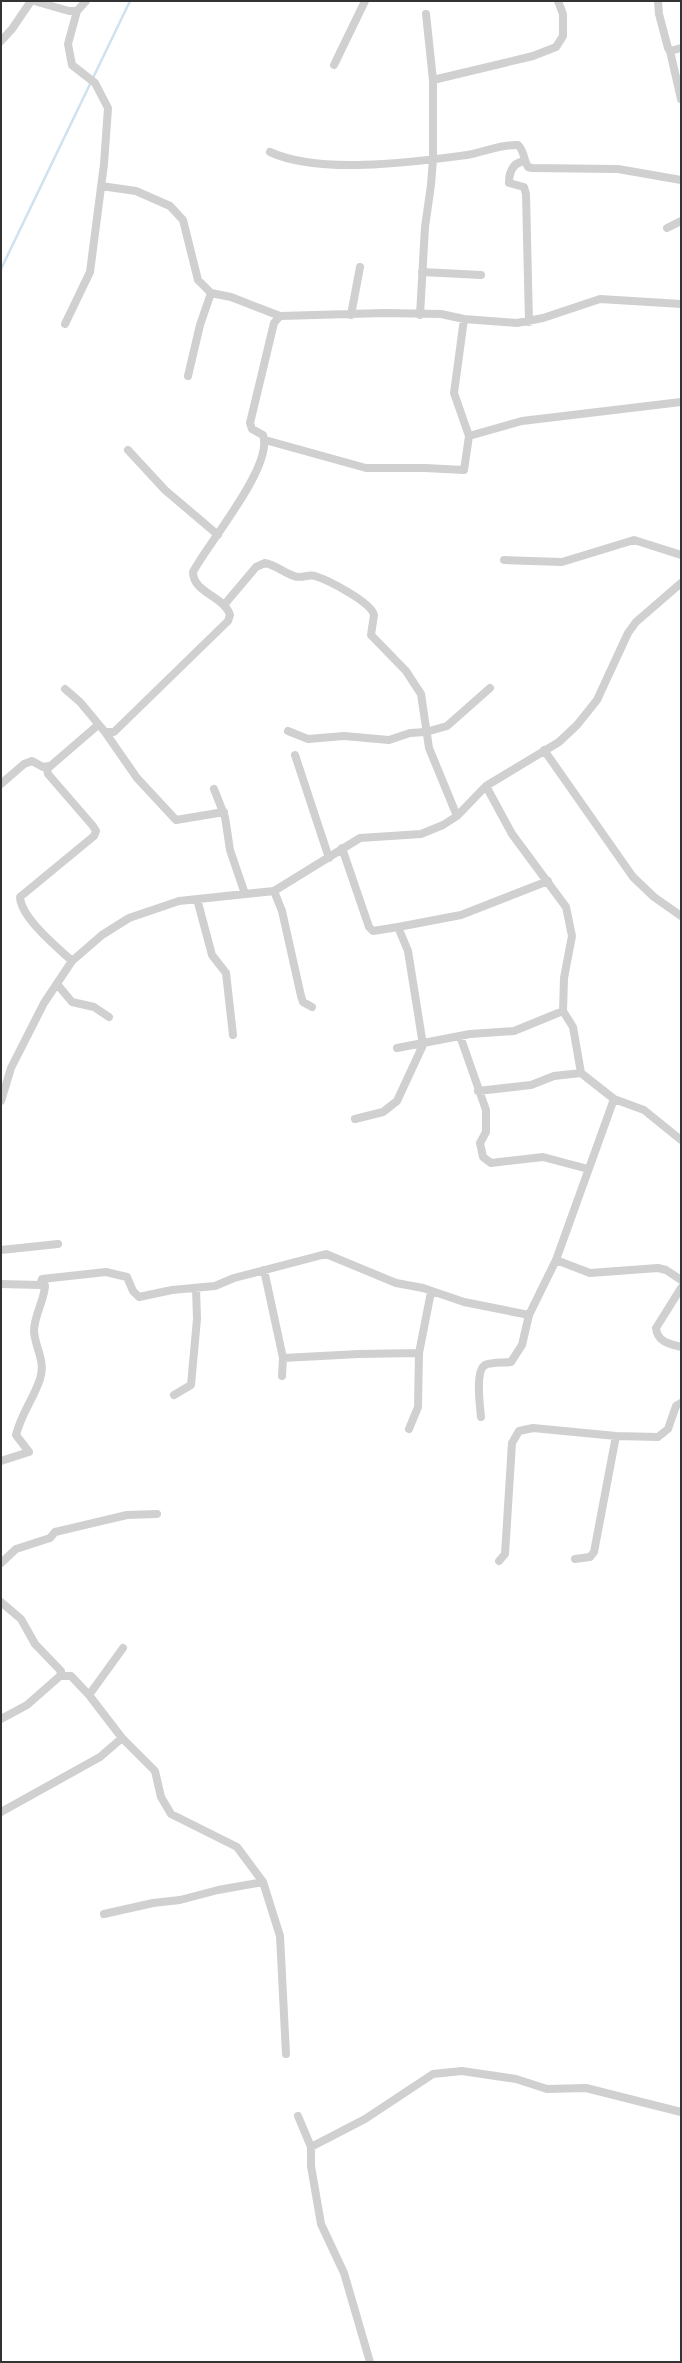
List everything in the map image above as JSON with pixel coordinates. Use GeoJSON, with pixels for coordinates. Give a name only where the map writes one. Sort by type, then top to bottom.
{"type":"FeatureCollection","features":[{"type":"Feature","properties":{"kind":"street"},"geometry":{"type":"LineString","coordinates":[[1,41],[12,29],[32,1],[69,11],[77,11]]}},
{"type":"Feature","properties":{"kind":"street"},"geometry":{"type":"LineString","coordinates":[[65,324],[90,272],[102,186],[108,108],[95,83],[72,65],[68,44],[77,11],[86,1]]}},
{"type":"Feature","properties":{"kind":"street"},"geometry":{"type":"LineString","coordinates":[[334,65],[365,1]]}},
{"type":"Feature","properties":{"kind":"street"},"geometry":{"type":"LineString","coordinates":[[433,80],[533,56],[556,47],[562,36],[562,14],[558,1]]}},
{"type":"Feature","properties":{"kind":"street"},"geometry":{"type":"LineString","coordinates":[[658,1],[659,14],[670,51],[681,99]]}},
{"type":"Feature","properties":{"kind":"street"},"geometry":{"type":"LineString","coordinates":[[420,315],[425,227],[433,159],[433,80],[426,14]]}},
{"type":"Feature","properties":{"kind":"street"},"geometry":{"type":"LineString","coordinates":[[670,51],[681,48]]}},
{"type":"Feature","properties":{"kind":"street"},"geometry":{"type":"LineString","coordinates":[[270,152],[285,159],[324,165],[433,159],[518,145],[523,150],[524,161],[528,167],[532,168],[618,169],[681,180]]}},
{"type":"Feature","properties":{"kind":"street"},"geometry":{"type":"LineString","coordinates":[[524,161],[517,162],[513,165],[509,184],[524,187],[526,194],[529,322]]}},
{"type":"Feature","properties":{"kind":"street"},"geometry":{"type":"LineString","coordinates":[[102,186],[136,191],[170,206],[183,220],[198,280],[211,293],[231,297],[280,316],[384,313],[420,315],[441,314],[464,319],[517,323],[529,322],[600,298],[681,304]]}},
{"type":"Feature","properties":{"kind":"street"},"geometry":{"type":"LineString","coordinates":[[667,228],[681,220]]}},
{"type":"Feature","properties":{"kind":"street"},"geometry":{"type":"LineString","coordinates":[[351,315],[360,267]]}},
{"type":"Feature","properties":{"kind":"street"},"geometry":{"type":"LineString","coordinates":[[422,272],[481,274]]}},
{"type":"Feature","properties":{"kind":"street"},"geometry":{"type":"LineString","coordinates":[[188,376],[200,325],[211,293]]}},
{"type":"Feature","properties":{"kind":"street"},"geometry":{"type":"LineString","coordinates":[[105,732],[110,734],[118,729],[151,695],[226,624],[230,615],[224,605],[198,585],[193,577],[196,567],[218,535],[250,483],[263,458],[266,443],[263,435],[252,430],[250,423],[274,323],[280,316]]}},
{"type":"Feature","properties":{"kind":"street"},"geometry":{"type":"LineString","coordinates":[[266,443],[275,443],[366,468],[425,468],[464,470],[469,436],[454,392],[464,319]]}},
{"type":"Feature","properties":{"kind":"street"},"geometry":{"type":"LineString","coordinates":[[469,436],[522,421],[681,402]]}},
{"type":"Feature","properties":{"kind":"street"},"geometry":{"type":"LineString","coordinates":[[128,450],[165,490],[218,535]]}},
{"type":"Feature","properties":{"kind":"street"},"geometry":{"type":"LineString","coordinates":[[504,560],[562,562],[634,540],[681,555]]}},
{"type":"Feature","properties":{"kind":"street"},"geometry":{"type":"LineString","coordinates":[[224,605],[256,567],[265,563],[294,576],[313,576],[320,578],[356,597],[374,613],[370,632],[373,638],[393,656],[417,685],[424,704],[429,748],[457,816]]}},
{"type":"Feature","properties":{"kind":"street"},"geometry":{"type":"LineString","coordinates":[[1,1101],[11,1068],[44,1003],[72,962],[102,935],[129,918],[179,901],[274,891],[360,838],[395,837],[432,831],[457,816],[486,786],[559,742],[588,712],[597,700],[628,633],[636,622],[681,583]]}},
{"type":"Feature","properties":{"kind":"street"},"geometry":{"type":"LineString","coordinates":[[288,731],[308,739],[344,736],[382,740],[410,733],[426,732],[447,726],[490,688]]}},
{"type":"Feature","properties":{"kind":"street"},"geometry":{"type":"LineString","coordinates":[[65,689],[80,702],[105,732],[137,778],[176,820],[224,812]]}},
{"type":"Feature","properties":{"kind":"street"},"geometry":{"type":"LineString","coordinates":[[1,784],[24,764],[32,761],[43,767],[49,766],[98,725]]}},
{"type":"Feature","properties":{"kind":"street"},"geometry":{"type":"LineString","coordinates":[[544,750],[633,877],[654,897],[681,916]]}},
{"type":"Feature","properties":{"kind":"street"},"geometry":{"type":"LineString","coordinates":[[296,755],[329,858]]}},
{"type":"Feature","properties":{"kind":"street"},"geometry":{"type":"LineString","coordinates":[[49,766],[47,769],[48,774],[83,813],[96,831],[94,836],[24,892],[20,897],[20,904],[42,932],[72,962]]}},
{"type":"Feature","properties":{"kind":"street"},"geometry":{"type":"LineString","coordinates":[[486,786],[512,834],[566,907],[572,936],[564,978],[563,1011],[573,1028],[581,1073],[614,1098],[644,1110],[681,1140]]}},
{"type":"Feature","properties":{"kind":"street"},"geometry":{"type":"LineString","coordinates":[[214,789],[224,812],[230,850],[245,894]]}},
{"type":"Feature","properties":{"kind":"street"},"geometry":{"type":"LineString","coordinates":[[342,848],[369,927],[373,931],[461,915],[548,881]]}},
{"type":"Feature","properties":{"kind":"street"},"geometry":{"type":"LineString","coordinates":[[274,891],[282,912],[300,996],[303,1002],[312,1007]]}},
{"type":"Feature","properties":{"kind":"street"},"geometry":{"type":"LineString","coordinates":[[197,899],[212,955],[226,973],[233,1036]]}},
{"type":"Feature","properties":{"kind":"street"},"geometry":{"type":"LineString","coordinates":[[356,1119],[383,1112],[397,1101],[422,1045],[408,951],[398,927]]}},
{"type":"Feature","properties":{"kind":"street"},"geometry":{"type":"LineString","coordinates":[[57,984],[72,1002],[94,1007],[109,1018]]}},
{"type":"Feature","properties":{"kind":"street"},"geometry":{"type":"LineString","coordinates":[[397,1048],[411,1044],[422,1045],[460,1036],[514,1031],[563,1011]]}},
{"type":"Feature","properties":{"kind":"street"},"geometry":{"type":"LineString","coordinates":[[460,1036],[478,1091],[486,1110],[486,1132],[480,1143],[483,1156],[491,1163],[543,1156],[588,1169]]}},
{"type":"Feature","properties":{"kind":"street"},"geometry":{"type":"LineString","coordinates":[[478,1091],[531,1085],[554,1076],[581,1073]]}},
{"type":"Feature","properties":{"kind":"street"},"geometry":{"type":"LineString","coordinates":[[481,1417],[479,1378],[481,1370],[489,1364],[510,1362],[514,1360],[522,1345],[529,1315],[556,1260],[614,1098]]}},
{"type":"Feature","properties":{"kind":"street"},"geometry":{"type":"LineString","coordinates":[[1,1250],[58,1244]]}},
{"type":"Feature","properties":{"kind":"street"},"geometry":{"type":"LineString","coordinates":[[40,1285],[42,1279],[106,1272],[127,1277],[133,1291],[139,1297],[172,1290],[215,1286],[234,1278],[326,1254],[396,1283],[464,1302],[529,1315]]}},
{"type":"Feature","properties":{"kind":"street"},"geometry":{"type":"LineString","coordinates":[[556,1260],[590,1273],[658,1268],[666,1270],[681,1280]]}},
{"type":"Feature","properties":{"kind":"street"},"geometry":{"type":"LineString","coordinates":[[264,1270],[267,1293],[282,1358],[282,1376]]}},
{"type":"Feature","properties":{"kind":"street"},"geometry":{"type":"LineString","coordinates":[[1,1284],[45,1286],[44,1296],[34,1328],[35,1341],[42,1360],[41,1378],[20,1419],[16,1435],[29,1452],[1,1461]]}},
{"type":"Feature","properties":{"kind":"street"},"geometry":{"type":"LineString","coordinates":[[174,1395],[191,1384],[197,1320],[196,1288]]}},
{"type":"Feature","properties":{"kind":"street"},"geometry":{"type":"LineString","coordinates":[[681,1288],[656,1328],[660,1339],[667,1344],[681,1347]]}},
{"type":"Feature","properties":{"kind":"street"},"geometry":{"type":"LineString","coordinates":[[409,1429],[418,1406],[419,1353],[431,1292]]}},
{"type":"Feature","properties":{"kind":"street"},"geometry":{"type":"LineString","coordinates":[[282,1358],[419,1353]]}},
{"type":"Feature","properties":{"kind":"street"},"geometry":{"type":"LineString","coordinates":[[499,1561],[505,1554],[512,1443],[518,1431],[533,1428],[616,1436],[658,1437],[668,1428],[676,1406],[681,1403]]}},
{"type":"Feature","properties":{"kind":"street"},"geometry":{"type":"LineString","coordinates":[[575,1559],[590,1557],[594,1552],[616,1436]]}},
{"type":"Feature","properties":{"kind":"street"},"geometry":{"type":"LineString","coordinates":[[1,1563],[16,1549],[50,1538],[55,1532],[127,1515],[157,1514]]}},
{"type":"Feature","properties":{"kind":"street"},"geometry":{"type":"LineString","coordinates":[[1,1602],[14,1612],[35,1644],[61,1668],[60,1676]]}},
{"type":"Feature","properties":{"kind":"street"},"geometry":{"type":"LineString","coordinates":[[89,1695],[123,1648]]}},
{"type":"Feature","properties":{"kind":"street"},"geometry":{"type":"LineString","coordinates":[[1,1719],[27,1705],[60,1676],[70,1676],[89,1695],[122,1738],[155,1771],[161,1797],[171,1814],[237,1847],[263,1882],[280,1936],[286,2054]]}},
{"type":"Feature","properties":{"kind":"street"},"geometry":{"type":"LineString","coordinates":[[1,1812],[100,1756],[122,1738]]}},
{"type":"Feature","properties":{"kind":"street"},"geometry":{"type":"LineString","coordinates":[[104,1914],[153,1903],[180,1900],[218,1890],[263,1882]]}},
{"type":"Feature","properties":{"kind":"street"},"geometry":{"type":"LineString","coordinates":[[311,2147],[364,2119],[433,2074],[462,2071],[516,2079],[547,2089],[586,2088],[681,2112]]}},
{"type":"Feature","properties":{"kind":"street"},"geometry":{"type":"LineString","coordinates":[[298,2116],[311,2147],[311,2166],[321,2224],[344,2273],[370,2362]]}},
{"type":"Feature","properties":{"kind":"waterway"},"geometry":{"type":"LineString","coordinates":[[1,269],[130,1]]}}]}
